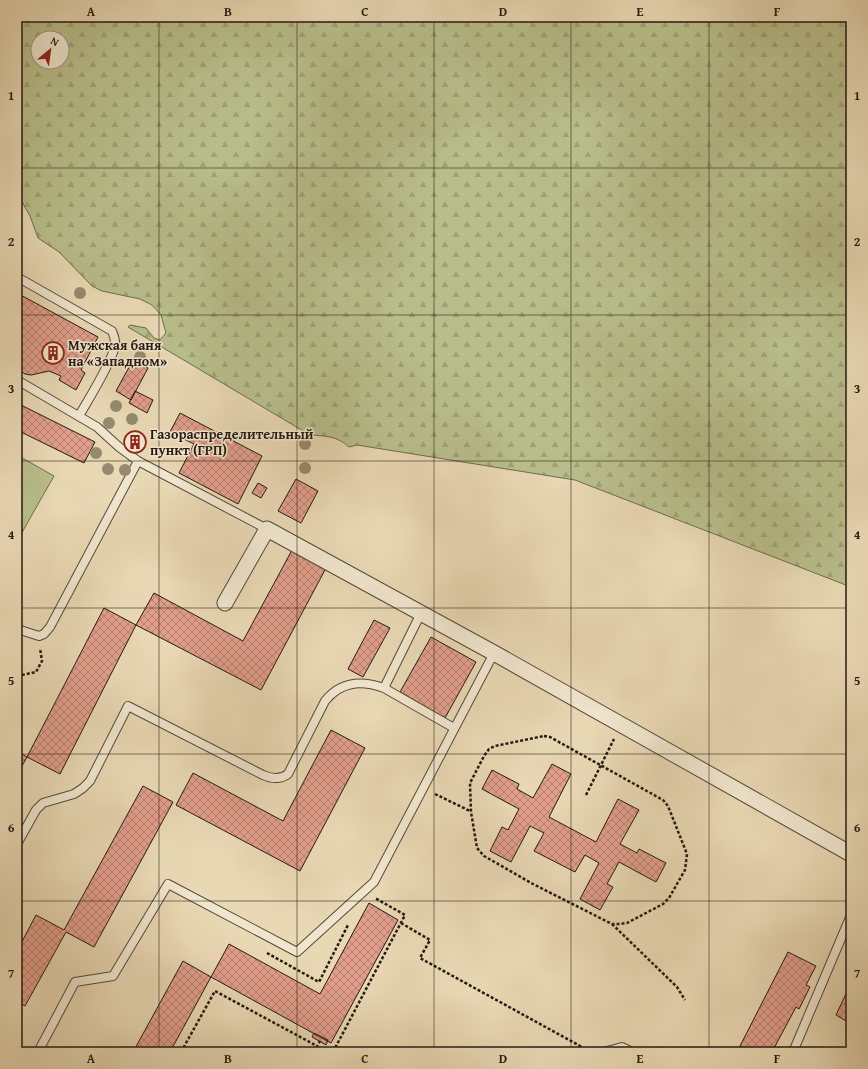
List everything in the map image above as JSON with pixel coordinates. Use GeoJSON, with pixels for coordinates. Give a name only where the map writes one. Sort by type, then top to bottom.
{"type":"FeatureCollection","features":[{"type":"Feature","properties":{"kind":"street"},"geometry":{"type":"LineString","coordinates":[[226,603],[267,529],[494,653],[851,854]]}},
{"type":"Feature","properties":{"kind":"lane"},"geometry":{"type":"LineString","coordinates":[[17,277],[112,331],[115,337],[116,346],[111,357],[79,416]]}},
{"type":"Feature","properties":{"kind":"lane"},"geometry":{"type":"LineString","coordinates":[[17,380],[97,427],[119,447],[138,461],[267,529]]}},
{"type":"Feature","properties":{"kind":"lane"},"geometry":{"type":"LineString","coordinates":[[17,629],[39,636],[44,634],[50,627],[138,461]]}},
{"type":"Feature","properties":{"kind":"lane"},"geometry":{"type":"LineString","coordinates":[[384,688],[421,613]]}},
{"type":"Feature","properties":{"kind":"lane"},"geometry":{"type":"LineString","coordinates":[[38,1052],[75,982],[113,976],[168,884],[297,952],[374,882],[494,653]]}},
{"type":"Feature","properties":{"kind":"lane"},"geometry":{"type":"LineString","coordinates":[[17,844],[36,810],[40,806],[51,800],[74,794],[90,781],[128,706],[271,779],[278,779],[288,774],[325,701],[340,687],[358,683],[368,683],[384,688],[454,728]]}},
{"type":"Feature","properties":{"kind":"lane"},"geometry":{"type":"LineString","coordinates":[[793,1052],[851,914]]}},
{"type":"Feature","properties":{"kind":"lane"},"geometry":{"type":"LineString","coordinates":[[603,1052],[622,1047],[632,1052]]}},
{"type":"Feature","properties":{"kind":"path"},"geometry":{"type":"LineString","coordinates":[[17,676],[36,672],[42,661],[39,636]]}},
{"type":"Feature","properties":{"kind":"path"},"geometry":{"type":"LineString","coordinates":[[586,795],[611,743],[624,726]]}},
{"type":"Feature","properties":{"kind":"path"},"geometry":{"type":"LineString","coordinates":[[612,924],[627,923],[663,904],[669,898],[685,870],[687,854],[672,813],[663,800],[550,737],[544,736],[494,746],[489,749],[470,783],[471,812],[478,848],[484,856],[533,884],[612,924],[677,987],[685,1000]]}},
{"type":"Feature","properties":{"kind":"path"},"geometry":{"type":"LineString","coordinates":[[425,787],[433,793],[471,812]]}},
{"type":"Feature","properties":{"kind":"path"},"geometry":{"type":"LineString","coordinates":[[333,1052],[405,915],[372,896]]}},
{"type":"Feature","properties":{"kind":"path"},"geometry":{"type":"LineString","coordinates":[[264,952],[319,982],[351,920]]}},
{"type":"Feature","properties":{"kind":"path"},"geometry":{"type":"LineString","coordinates":[[401,923],[430,940],[420,958],[591,1052]]}},
{"type":"Feature","properties":{"kind":"path"},"geometry":{"type":"LineString","coordinates":[[181,1052],[215,991],[317,1046]]}},
{"type":"Feature","properties":{"kind":"path"},"geometry":{"type":"LineString","coordinates":[[314,1052],[320,1041]]}},
{"type":"Feature","properties":{"kind":"green space"},"geometry":{"type":"Polygon","coordinates":[[[17,17],[851,17],[851,587],[575,480],[357,445],[349,447],[345,443],[336,439],[326,436],[310,435],[128,327],[130,325],[146,328],[154,338],[160,340],[166,333],[161,315],[152,305],[140,299],[102,291],[92,286],[59,252],[38,238],[30,216],[17,193],[17,17]]]}},
{"type":"Feature","properties":{"kind":"green space"},"geometry":{"type":"Polygon","coordinates":[[[17,455],[54,476],[20,536],[17,535],[17,455]]]}},
{"type":"Feature","properties":{"kind":"building","name":"Мужская баня на «Западном»"},"geometry":{"type":"Polygon","coordinates":[[[17,293],[98,337],[81,370],[85,373],[76,390],[59,380],[61,376],[49,371],[31,375],[25,374],[17,368],[17,293]]]}},
{"type":"Feature","properties":{"kind":"building"},"geometry":{"type":"Polygon","coordinates":[[[133,360],[148,368],[131,400],[116,391],[133,360]]]}},
{"type":"Feature","properties":{"kind":"building"},"geometry":{"type":"Polygon","coordinates":[[[135,391],[153,400],[147,413],[129,403],[135,391]]]}},
{"type":"Feature","properties":{"kind":"building"},"geometry":{"type":"Polygon","coordinates":[[[17,403],[95,442],[84,463],[17,430],[17,403]]]}},
{"type":"Feature","properties":{"kind":"building"},"geometry":{"type":"Polygon","coordinates":[[[180,413],[262,456],[238,504],[179,473],[194,444],[170,432],[180,413]]]}},
{"type":"Feature","properties":{"kind":"building","name":"Газораспределительный пункт (ГРП)"},"geometry":{"type":"Polygon","coordinates":[[[130,433],[144,441],[139,450],[125,443],[130,433]]]}},
{"type":"Feature","properties":{"kind":"building"},"geometry":{"type":"Polygon","coordinates":[[[296,479],[318,491],[301,523],[278,511],[296,479]]]}},
{"type":"Feature","properties":{"kind":"building"},"geometry":{"type":"Polygon","coordinates":[[[258,483],[267,488],[261,498],[252,493],[258,483]]]}},
{"type":"Feature","properties":{"kind":"building"},"geometry":{"type":"Polygon","coordinates":[[[292,550],[326,568],[261,690],[136,625],[154,593],[243,641],[292,550]]]}},
{"type":"Feature","properties":{"kind":"building"},"geometry":{"type":"Polygon","coordinates":[[[104,608],[136,625],[60,774],[27,757],[104,608]]]}},
{"type":"Feature","properties":{"kind":"building"},"geometry":{"type":"Polygon","coordinates":[[[374,620],[390,628],[363,677],[348,669],[374,620]]]}},
{"type":"Feature","properties":{"kind":"building"},"geometry":{"type":"Polygon","coordinates":[[[431,637],[476,662],[445,718],[400,692],[431,637]]]}},
{"type":"Feature","properties":{"kind":"building"},"geometry":{"type":"Polygon","coordinates":[[[331,730],[365,748],[300,871],[176,805],[193,773],[283,821],[331,730]]]}},
{"type":"Feature","properties":{"kind":"building"},"geometry":{"type":"Polygon","coordinates":[[[17,751],[27,757],[17,775],[17,751]]]}},
{"type":"Feature","properties":{"kind":"building"},"geometry":{"type":"Polygon","coordinates":[[[552,764],[571,774],[549,817],[596,842],[618,799],[639,810],[620,844],[637,853],[639,849],[666,863],[656,882],[619,862],[607,884],[613,887],[600,910],[580,899],[599,863],[585,855],[575,872],[534,851],[544,833],[530,826],[511,862],[490,851],[502,827],[508,830],[519,809],[482,789],[492,770],[519,784],[517,789],[533,798],[552,764]]]}},
{"type":"Feature","properties":{"kind":"building"},"geometry":{"type":"Polygon","coordinates":[[[143,786],[173,802],[94,947],[66,932],[25,1006],[17,1001],[17,951],[36,915],[64,930],[143,786]]]}},
{"type":"Feature","properties":{"kind":"building"},"geometry":{"type":"Polygon","coordinates":[[[369,903],[398,920],[331,1043],[211,977],[229,944],[320,994],[369,903]]]}},
{"type":"Feature","properties":{"kind":"building"},"geometry":{"type":"Polygon","coordinates":[[[788,952],[816,966],[806,985],[810,987],[799,1009],[796,1007],[772,1052],[737,1052],[788,952]]]}},
{"type":"Feature","properties":{"kind":"building"},"geometry":{"type":"Polygon","coordinates":[[[183,961],[211,977],[170,1052],[133,1052],[183,961]]]}},
{"type":"Feature","properties":{"kind":"building"},"geometry":{"type":"Polygon","coordinates":[[[851,983],[851,1024],[836,1015],[851,983]]]}},
{"type":"Feature","properties":{"kind":"building"},"geometry":{"type":"Polygon","coordinates":[[[314,1033],[328,1040],[326,1045],[312,1037],[314,1033]]]}},
{"type":"Feature","properties":{"kind":"place","name":"Мужская баня на «Западном»"},"geometry":{"type":"Point","coordinates":[53,353]}},
{"type":"Feature","properties":{"kind":"place","name":"Газораспределительный пункт (ГРП)"},"geometry":{"type":"Point","coordinates":[135,442]}}]}
